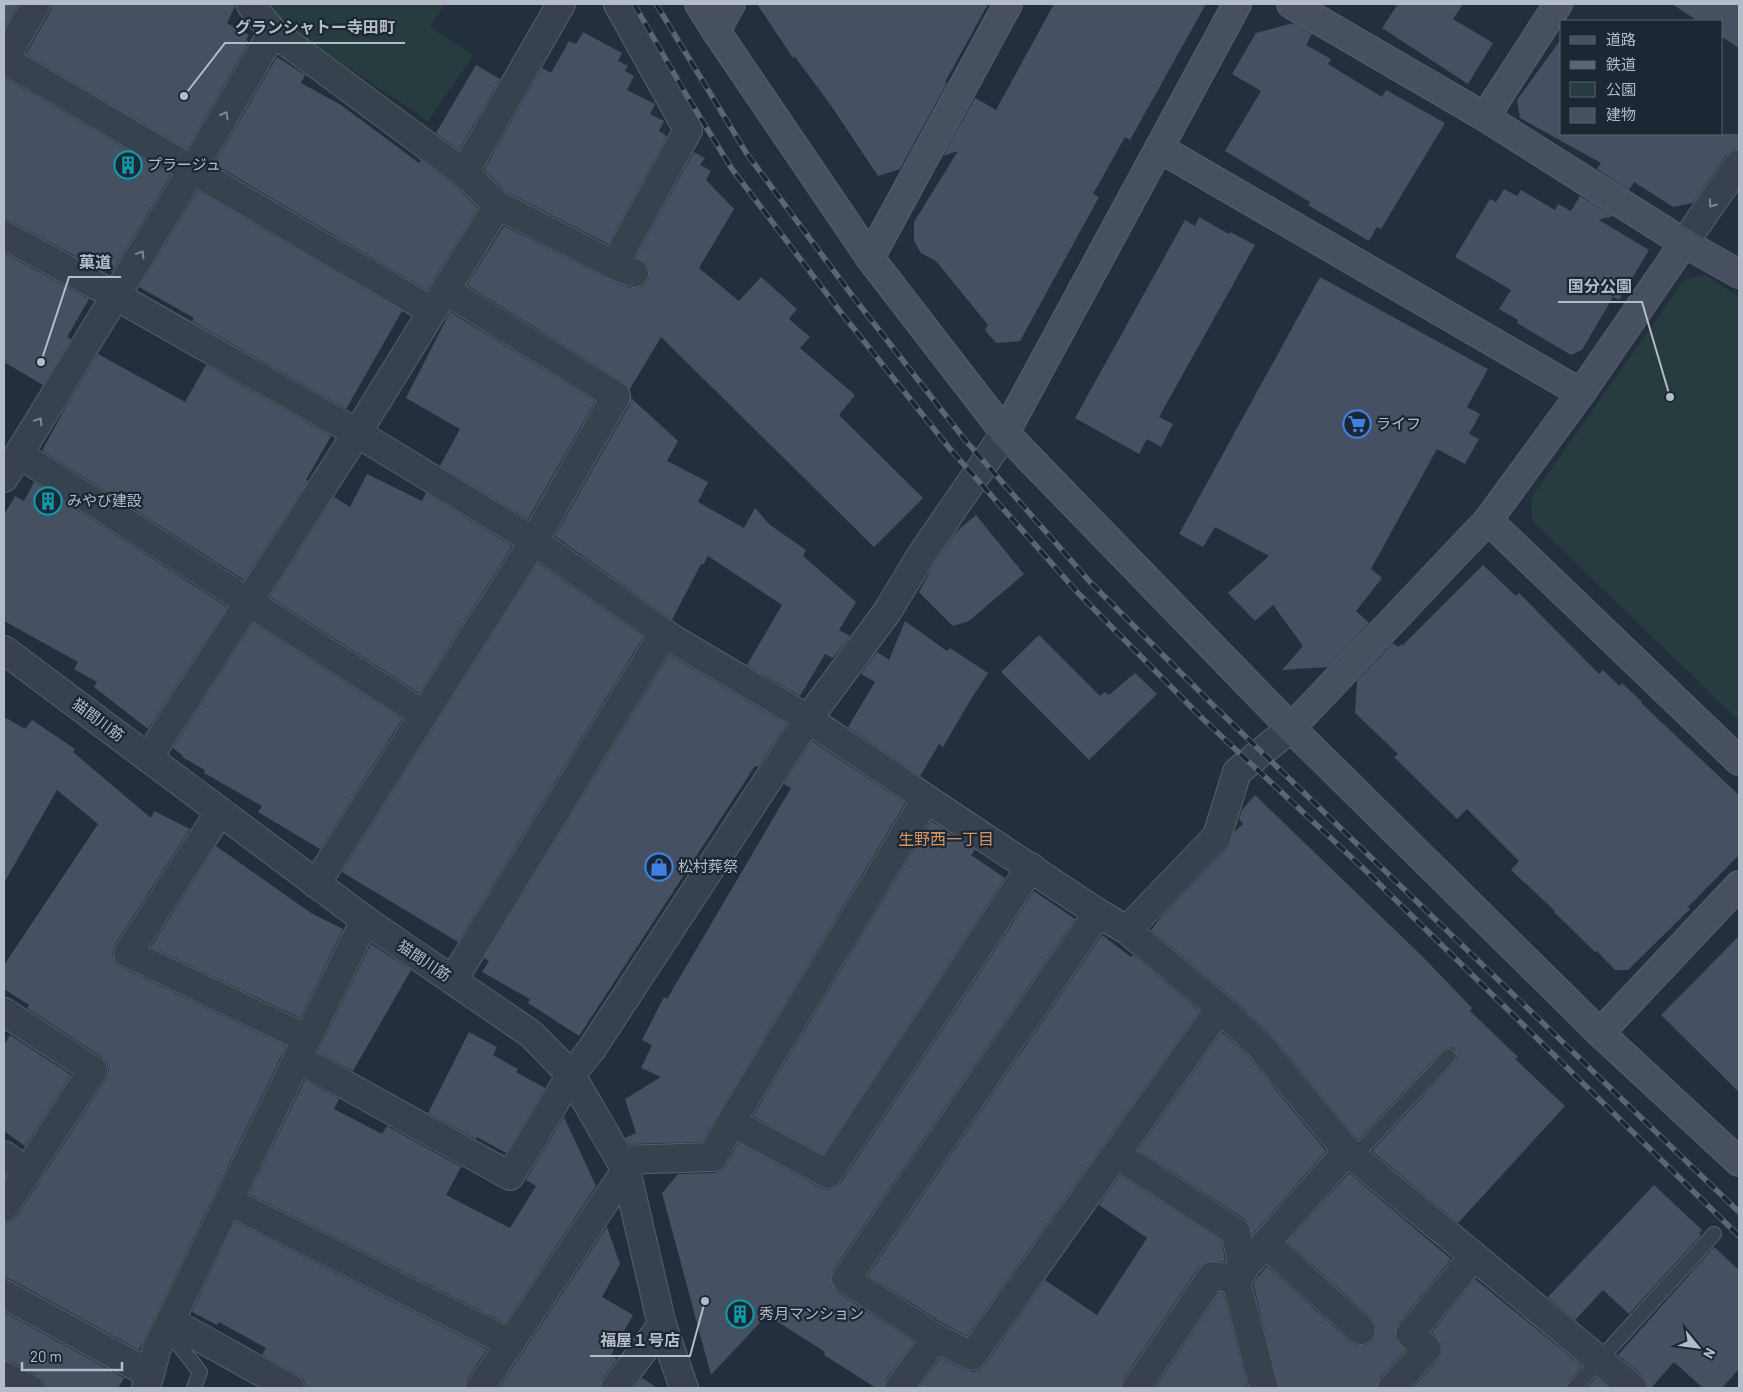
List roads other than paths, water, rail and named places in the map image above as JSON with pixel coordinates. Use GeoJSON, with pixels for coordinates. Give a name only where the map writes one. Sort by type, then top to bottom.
{"type":"FeatureCollection","features":[{"type":"Feature","properties":{"kind":"street"},"geometry":{"type":"LineString","coordinates":[[36,4],[4,59],[192,171],[439,300],[616,396],[534,541],[316,884]]}},
{"type":"Feature","properties":{"kind":"street"},"geometry":{"type":"LineString","coordinates":[[252,4],[273,32],[464,173],[498,205],[624,269],[688,130],[618,4]]}},
{"type":"Feature","properties":{"kind":"street"},"geometry":{"type":"LineString","coordinates":[[464,173],[561,4]]}},
{"type":"Feature","properties":{"kind":"street"},"geometry":{"type":"LineString","coordinates":[[699,4],[870,258],[1005,433],[1290,728],[1600,1033],[1739,1162]]}},
{"type":"Feature","properties":{"kind":"street"},"geometry":{"type":"LineString","coordinates":[[716,31],[731,4]]}},
{"type":"Feature","properties":{"kind":"street"},"geometry":{"type":"LineString","coordinates":[[870,258],[1008,4]]}},
{"type":"Feature","properties":{"kind":"street"},"geometry":{"type":"LineString","coordinates":[[220,812],[128,953],[302,1048],[510,1176],[571,1075],[591,1050],[808,719],[887,612],[922,554],[1005,433],[1237,4]]}},
{"type":"Feature","properties":{"kind":"street"},"geometry":{"type":"LineString","coordinates":[[1291,4],[1485,117],[1684,243],[1739,274]]}},
{"type":"Feature","properties":{"kind":"street"},"geometry":{"type":"LineString","coordinates":[[1485,117],[1558,4]]}},
{"type":"Feature","properties":{"kind":"street"},"geometry":{"type":"LineString","coordinates":[[4,478],[192,171],[273,32]]}},
{"type":"Feature","properties":{"kind":"street"},"geometry":{"type":"LineString","coordinates":[[1159,148],[1581,393]]}},
{"type":"Feature","properties":{"kind":"street"},"geometry":{"type":"LineString","coordinates":[[1127,930],[1216,836],[1237,772],[1290,728],[1488,520],[1581,393],[1739,164]]}},
{"type":"Feature","properties":{"kind":"street"},"geometry":{"type":"LineString","coordinates":[[148,758],[357,433],[498,205]]}},
{"type":"Feature","properties":{"kind":"street"},"geometry":{"type":"LineString","coordinates":[[4,235],[116,296],[357,433],[534,541],[664,633],[808,719],[1098,913],[1127,930],[1220,1008],[1260,1046],[1351,1154],[1633,1388]]}},
{"type":"Feature","properties":{"kind":"street"},"geometry":{"type":"LineString","coordinates":[[19,454],[424,715]]}},
{"type":"Feature","properties":{"kind":"street"},"geometry":{"type":"LineString","coordinates":[[1488,520],[1739,760]]}},
{"type":"Feature","properties":{"kind":"street"},"geometry":{"type":"LineString","coordinates":[[453,980],[664,633]]}},
{"type":"Feature","properties":{"kind":"street","name":"猫間川筋"},"geometry":{"type":"LineString","coordinates":[[4,650],[365,920],[531,1034],[571,1075],[623,1165],[662,1325],[684,1388]]}},
{"type":"Feature","properties":{"kind":"street"},"geometry":{"type":"LineString","coordinates":[[480,1388],[510,1344],[623,1165],[713,1157],[731,1122],[926,799]]}},
{"type":"Feature","properties":{"kind":"street"},"geometry":{"type":"LineString","coordinates":[[731,1122],[828,1174],[1031,867]]}},
{"type":"Feature","properties":{"kind":"street"},"geometry":{"type":"LineString","coordinates":[[1600,1033],[1739,884]]}},
{"type":"Feature","properties":{"kind":"street"},"geometry":{"type":"LineString","coordinates":[[1098,913],[846,1279],[936,1338],[972,1356],[1220,1008]]}},
{"type":"Feature","properties":{"kind":"street"},"geometry":{"type":"LineString","coordinates":[[4,1294],[148,1381],[157,1348],[175,1324],[228,1201],[365,920]]}},
{"type":"Feature","properties":{"kind":"street"},"geometry":{"type":"LineString","coordinates":[[4,1012],[93,1070],[4,1207]]}},
{"type":"Feature","properties":{"kind":"street"},"geometry":{"type":"LineString","coordinates":[[1116,1154],[1236,1232],[1239,1274],[1264,1388]]}},
{"type":"Feature","properties":{"kind":"street"},"geometry":{"type":"LineString","coordinates":[[1136,1388],[1212,1276],[1239,1274],[1351,1154]]}},
{"type":"Feature","properties":{"kind":"street"},"geometry":{"type":"LineString","coordinates":[[4,1155],[27,1172]]}},
{"type":"Feature","properties":{"kind":"street"},"geometry":{"type":"LineString","coordinates":[[228,1201],[510,1344]]}},
{"type":"Feature","properties":{"kind":"street"},"geometry":{"type":"LineString","coordinates":[[1266,1244],[1361,1330]]}},
{"type":"Feature","properties":{"kind":"street"},"geometry":{"type":"LineString","coordinates":[[1392,1388],[1428,1349],[1410,1334],[1474,1256]]}},
{"type":"Feature","properties":{"kind":"street"},"geometry":{"type":"LineString","coordinates":[[175,1324],[290,1388]]}},
{"type":"Feature","properties":{"kind":"street"},"geometry":{"type":"LineString","coordinates":[[615,1388],[662,1325]]}},
{"type":"Feature","properties":{"kind":"street"},"geometry":{"type":"LineString","coordinates":[[899,1388],[936,1338]]}},
{"type":"Feature","properties":{"kind":"street"},"geometry":{"type":"LineString","coordinates":[[4,1376],[29,1388]]}},
{"type":"Feature","properties":{"kind":"lane"},"geometry":{"type":"LineString","coordinates":[[1351,1154],[1449,1056]]}},
{"type":"Feature","properties":{"kind":"lane"},"geometry":{"type":"LineString","coordinates":[[1574,1388],[1714,1234]]}},
{"type":"Feature","properties":{"kind":"lane"},"geometry":{"type":"LineString","coordinates":[[175,1324],[179,1345],[200,1372],[194,1388]]}},
{"type":"Feature","properties":{"kind":"railway"},"geometry":{"type":"LineString","coordinates":[[634,4],[732,169],[839,310],[950,449],[1078,593],[1204,720],[1364,869],[1739,1236]]}},
{"type":"Feature","properties":{"kind":"railway"},"geometry":{"type":"LineString","coordinates":[[656,4],[747,154],[854,298],[965,440],[1091,583],[1217,709],[1739,1212]]}},
{"type":"Feature","properties":{"kind":"place","name":"グランシャトー寺田町"},"geometry":{"type":"Point","coordinates":[184,96]}},
{"type":"Feature","properties":{"kind":"place","name":"プラージュ"},"geometry":{"type":"Point","coordinates":[128,165]}},
{"type":"Feature","properties":{"kind":"place","name":"菓道"},"geometry":{"type":"Point","coordinates":[41,362]}},
{"type":"Feature","properties":{"kind":"place","name":"国分公園"},"geometry":{"type":"Point","coordinates":[1670,397]}},
{"type":"Feature","properties":{"kind":"place","name":"ライフ"},"geometry":{"type":"Point","coordinates":[1357,424]}},
{"type":"Feature","properties":{"kind":"place","name":"みやび建設"},"geometry":{"type":"Point","coordinates":[48,501]}},
{"type":"Feature","properties":{"kind":"place","name":"松村葬祭"},"geometry":{"type":"Point","coordinates":[659,867]}},
{"type":"Feature","properties":{"kind":"place","name":"福屋１号店"},"geometry":{"type":"Point","coordinates":[705,1301]}},
{"type":"Feature","properties":{"kind":"place","name":"秀月マンション"},"geometry":{"type":"Point","coordinates":[740,1314]}},
{"type":"Feature","properties":{"kind":"district","name":"生野西一丁目"},"geometry":{"type":"Point","coordinates":[946,839]}}]}
